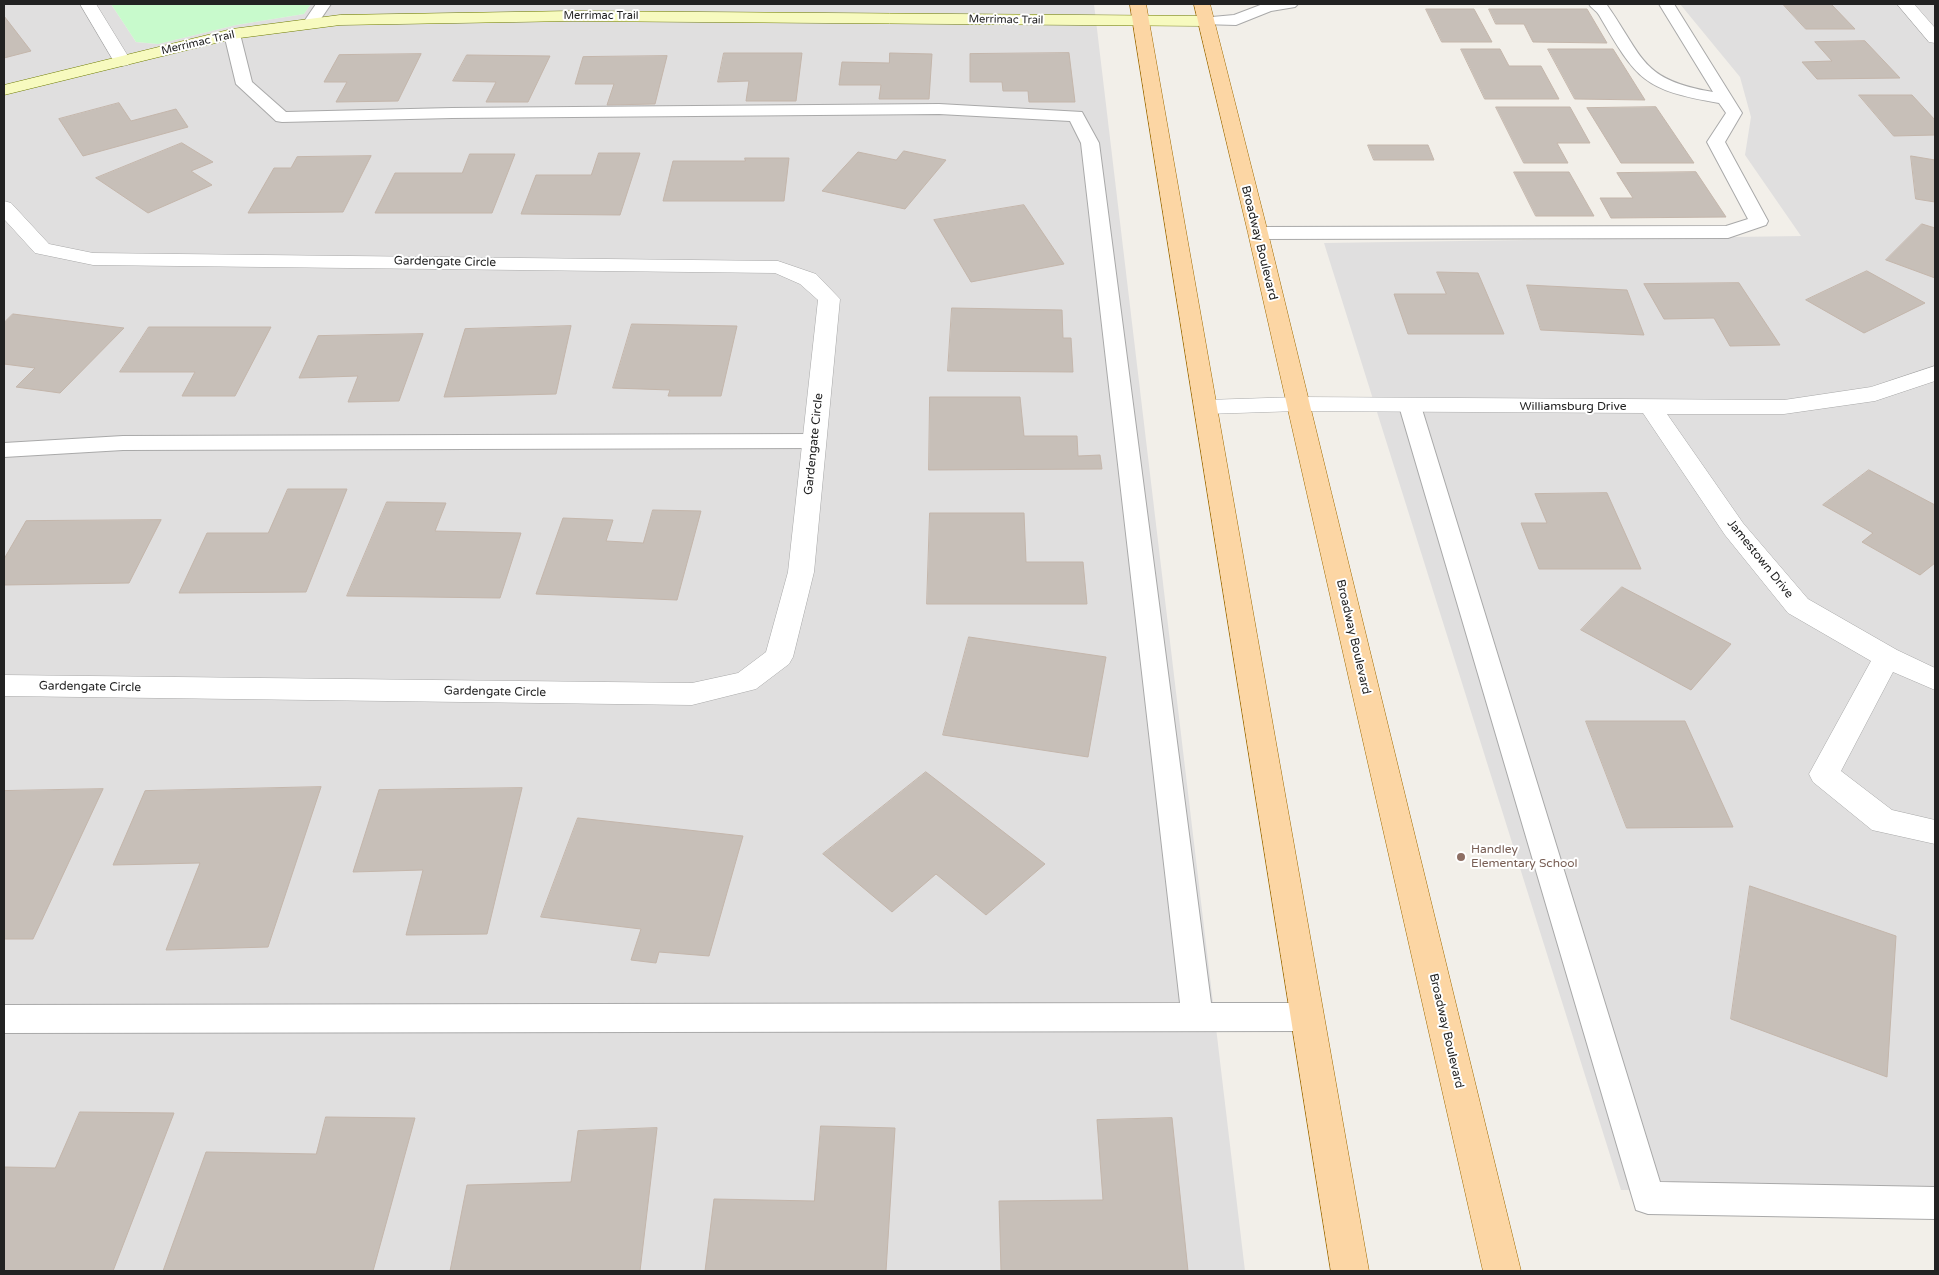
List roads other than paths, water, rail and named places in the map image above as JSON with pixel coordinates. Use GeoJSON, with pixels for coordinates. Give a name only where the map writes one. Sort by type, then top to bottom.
{"type":"FeatureCollection","features":[{"type":"Feature","properties":{"kind":"main road","name":"Broadway Boulevard"},"geometry":{"type":"LineString","coordinates":[[1202,4],[1258,233],[1502,1271]]}},
{"type":"Feature","properties":{"kind":"main road"},"geometry":{"type":"LineString","coordinates":[[1140,13],[1350,1271]]}},
{"type":"Feature","properties":{"kind":"street"},"geometry":{"type":"LineString","coordinates":[[88,4],[122,61]]}},
{"type":"Feature","properties":{"kind":"street"},"geometry":{"type":"LineString","coordinates":[[1906,4],[1935,38]]}},
{"type":"Feature","properties":{"kind":"street","name":"Merrimac Trail"},"geometry":{"type":"LineString","coordinates":[[4,90],[232,34],[340,20],[573,16],[1140,13],[1206,21]]}},
{"type":"Feature","properties":{"kind":"street","name":"Gardengate Circle"},"geometry":{"type":"LineString","coordinates":[[4,207],[42,250],[93,259],[778,267],[808,279],[828,299],[801,572],[780,657],[746,682],[692,694],[4,686]]}},
{"type":"Feature","properties":{"kind":"street","name":"Williamsburg Drive"},"geometry":{"type":"LineString","coordinates":[[1206,407],[1298,404],[1784,407],[1875,394],[1935,373]]}},
{"type":"Feature","properties":{"kind":"street","name":"Jamestown Drive"},"geometry":{"type":"LineString","coordinates":[[1651,407],[1734,529],[1798,606],[1888,657],[1935,680]]}},
{"type":"Feature","properties":{"kind":"street"},"geometry":{"type":"LineString","coordinates":[[1888,657],[1824,774],[1883,821],[1935,832]]}},
{"type":"Feature","properties":{"kind":"lane"},"geometry":{"type":"LineString","coordinates":[[311,23],[323,4]]}},
{"type":"Feature","properties":{"kind":"lane"},"geometry":{"type":"LineString","coordinates":[[1206,21],[1236,20],[1268,7],[1290,4]]}},
{"type":"Feature","properties":{"kind":"lane"},"geometry":{"type":"LineString","coordinates":[[1596,4],[1602,8],[1640,68],[1656,81],[1684,91],[1726,99]]}},
{"type":"Feature","properties":{"kind":"lane"},"geometry":{"type":"LineString","coordinates":[[1258,233],[1728,232],[1759,221],[1716,142],[1734,113],[1667,4]]}},
{"type":"Feature","properties":{"kind":"lane"},"geometry":{"type":"LineString","coordinates":[[232,34],[244,84],[282,117],[452,113],[939,109],[1076,116],[1090,143],[1197,1017]]}},
{"type":"Feature","properties":{"kind":"lane"},"geometry":{"type":"LineString","coordinates":[[1410,406],[1648,1198],[1935,1203]]}},
{"type":"Feature","properties":{"kind":"lane"},"geometry":{"type":"LineString","coordinates":[[4,450],[123,443],[814,441]]}},
{"type":"Feature","properties":{"kind":"lane"},"geometry":{"type":"LineString","coordinates":[[4,1019],[1308,1017]]}},
{"type":"Feature","properties":{"kind":"place","name":"Handley Elementary School"},"geometry":{"type":"Point","coordinates":[1461,857]}}]}
